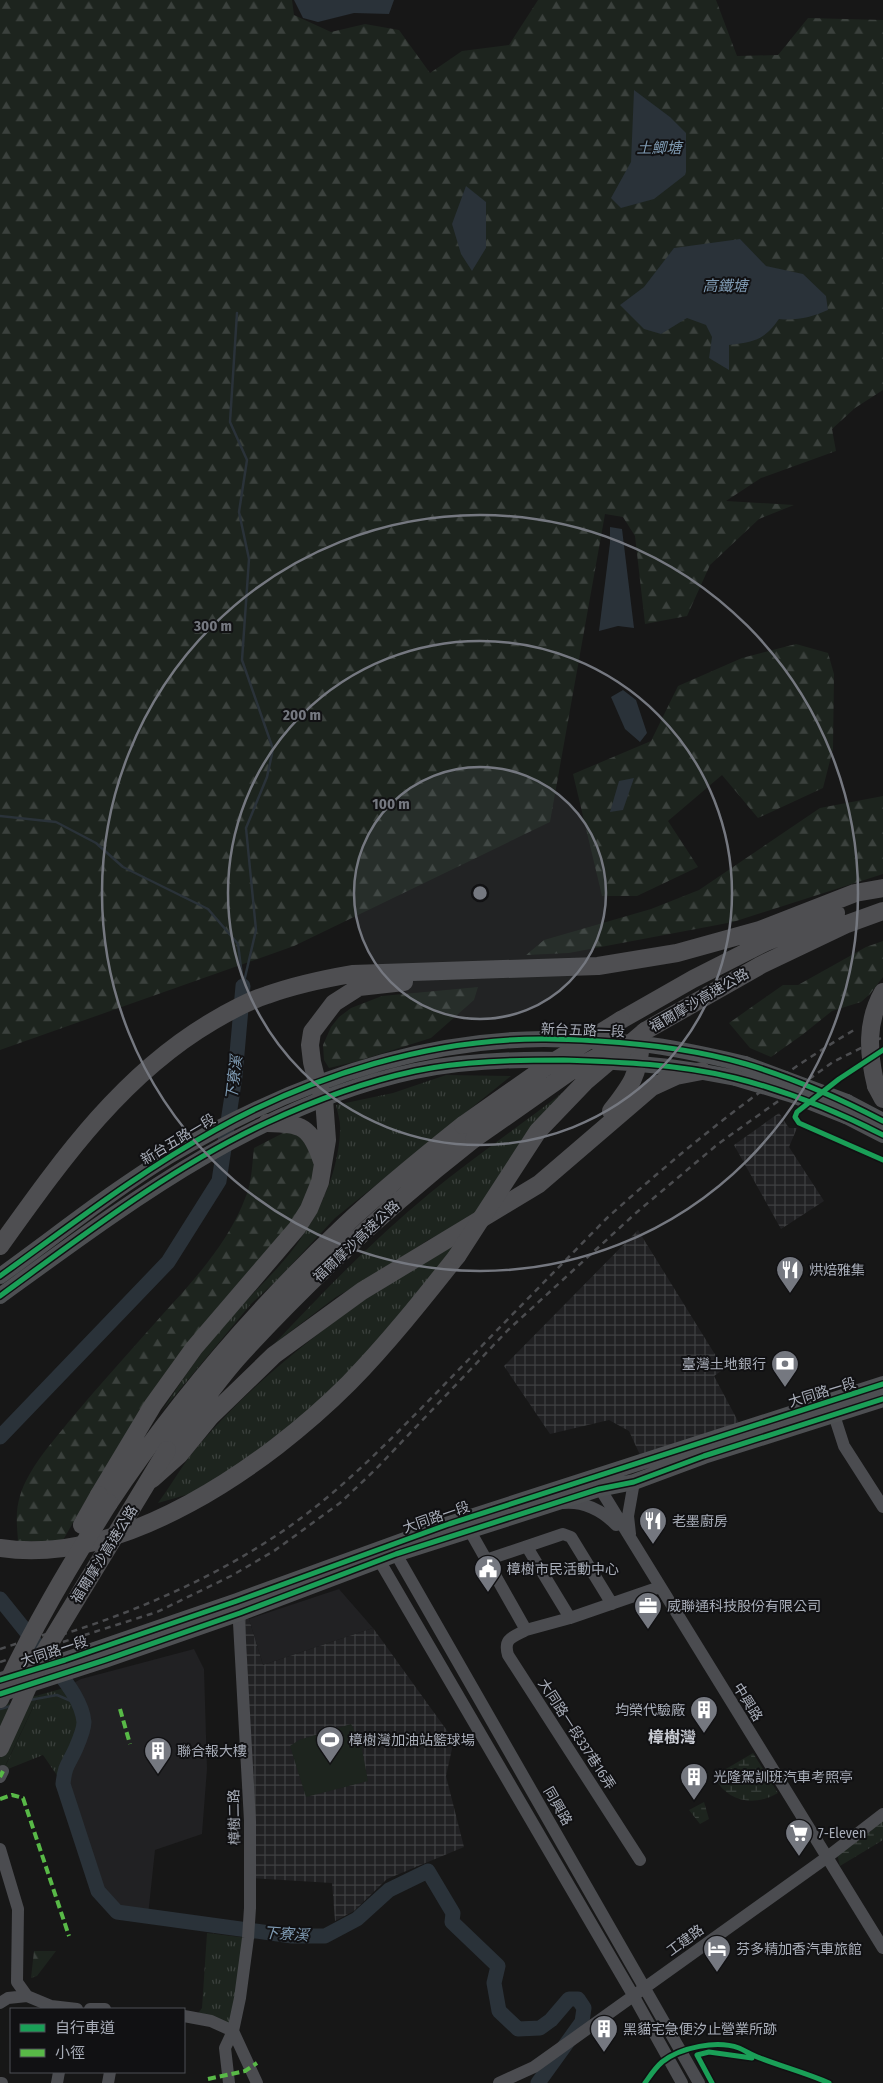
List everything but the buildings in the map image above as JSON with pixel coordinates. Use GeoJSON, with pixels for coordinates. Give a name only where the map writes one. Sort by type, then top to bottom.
{"type":"FeatureCollection","features":[{"type":"Feature","properties":{"kind":"highway"},"geometry":{"type":"LineString","coordinates":[[0,1246],[61,1161],[123,1089],[164,1054],[194,1032],[236,1008],[266,995],[319,980],[352,974],[598,966],[677,953],[760,930],[855,893],[883,888]]}},
{"type":"Feature","properties":{"kind":"highway","name":"福爾摩沙高速公路"},"geometry":{"type":"LineString","coordinates":[[0,1699],[20,1654],[62,1580],[125,1479],[187,1394],[242,1330],[300,1269],[386,1188],[464,1125],[547,1066],[621,1020],[693,979],[764,943],[883,893]]}},
{"type":"Feature","properties":{"kind":"highway","name":"福爾摩沙高速公路"},"geometry":{"type":"LineString","coordinates":[[0,1748],[42,1656],[148,1482],[173,1453],[240,1355],[351,1244],[420,1182],[474,1140],[571,1071],[648,1033],[761,965],[847,924],[883,911]]}},
{"type":"Feature","properties":{"kind":"highway"},"geometry":{"type":"LineString","coordinates":[[62,1580],[66,1552],[153,1405],[194,1348],[297,1228],[316,1194],[327,1140],[324,1099],[317,1082],[310,1045],[312,1032],[334,1003],[359,987],[467,976],[541,972],[561,968]]}},
{"type":"Feature","properties":{"kind":"highway"},"geometry":{"type":"LineString","coordinates":[[880,1093],[870,1062],[869,1039],[873,1014],[883,992]]}},
{"type":"Feature","properties":{"kind":"highway"},"geometry":{"type":"LineString","coordinates":[[583,1144],[632,1083],[648,1033]]}},
{"type":"Feature","properties":{"kind":"highway"},"geometry":{"type":"LineString","coordinates":[[0,1548],[63,1549],[119,1534],[174,1511],[210,1492],[302,1426],[349,1383],[392,1336],[457,1256],[538,1131],[585,1082],[648,1033]]}},
{"type":"Feature","properties":{"kind":"highway"},"geometry":{"type":"LineString","coordinates":[[173,1453],[274,1355],[362,1291],[539,1184],[583,1144],[652,1087],[676,1076],[702,1071]]}},
{"type":"Feature","properties":{"kind":"highway"},"geometry":{"type":"LineString","coordinates":[[267,1123],[294,1124],[308,1132],[315,1141],[323,1164]]}},
{"type":"Feature","properties":{"kind":"main road","name":"新台五路一段"},"geometry":{"type":"LineString","coordinates":[[0,1276],[112,1194],[168,1157],[216,1129],[317,1082],[414,1054],[500,1041],[648,1033],[745,1064],[847,1109],[883,1135]]}},
{"type":"Feature","properties":{"kind":"main road","name":"新台五路一段"},"geometry":{"type":"LineString","coordinates":[[0,1296],[74,1241],[172,1174],[204,1155],[267,1123],[324,1099],[414,1071],[502,1060],[639,1064],[702,1071],[736,1078],[883,1121]]}},
{"type":"Feature","properties":{"kind":"main road","name":"大同路一段"},"geometry":{"type":"LineString","coordinates":[[393,1550],[470,1531],[552,1505],[595,1479],[634,1482],[702,1450],[883,1384]]}},
{"type":"Feature","properties":{"kind":"main road","name":"大同路一段"},"geometry":{"type":"LineString","coordinates":[[0,1680],[28,1679],[84,1667],[238,1607],[393,1550],[449,1524],[595,1479],[834,1415],[883,1399]]}},
{"type":"Feature","properties":{"kind":"main road","name":"大同路一段"},"geometry":{"type":"LineString","coordinates":[[0,1694],[65,1660],[238,1607]]}},
{"type":"Feature","properties":{"kind":"street"},"geometry":{"type":"LineString","coordinates":[[834,1415],[844,1446],[883,1507]]}},
{"type":"Feature","properties":{"kind":"street","name":"中興路"},"geometry":{"type":"LineString","coordinates":[[595,1479],[883,1948]]}},
{"type":"Feature","properties":{"kind":"street"},"geometry":{"type":"LineString","coordinates":[[632,1541],[628,1516],[634,1482]]}},
{"type":"Feature","properties":{"kind":"street"},"geometry":{"type":"LineString","coordinates":[[552,1505],[572,1502],[590,1506],[607,1516],[632,1541]]}},
{"type":"Feature","properties":{"kind":"street"},"geometry":{"type":"LineString","coordinates":[[470,1531],[526,1630],[570,1618],[660,1587]]}},
{"type":"Feature","properties":{"kind":"street"},"geometry":{"type":"LineString","coordinates":[[486,1560],[563,1534],[570,1537],[612,1604]]}},
{"type":"Feature","properties":{"kind":"street"},"geometry":{"type":"LineString","coordinates":[[527,1547],[570,1618]]}},
{"type":"Feature","properties":{"kind":"street","name":"同興路"},"geometry":{"type":"LineString","coordinates":[[393,1550],[699,2083]]}},
{"type":"Feature","properties":{"kind":"street"},"geometry":{"type":"LineString","coordinates":[[377,1556],[633,1995],[682,2083]]}},
{"type":"Feature","properties":{"kind":"street","name":"樟樹二路"},"geometry":{"type":"LineString","coordinates":[[229,2083],[225,2048],[233,2031],[240,1998],[250,1908],[250,1821],[238,1607]]}},
{"type":"Feature","properties":{"kind":"street","name":"大同路一段337巷16弄"},"geometry":{"type":"LineString","coordinates":[[526,1630],[508,1640],[506,1646],[508,1655],[640,1860]]}},
{"type":"Feature","properties":{"kind":"street","name":"工建路"},"geometry":{"type":"LineString","coordinates":[[499,2083],[534,2067],[826,1858],[883,1814]]}},
{"type":"Feature","properties":{"kind":"street"},"geometry":{"type":"LineString","coordinates":[[0,1849],[18,1909],[17,1982],[27,1996]]}},
{"type":"Feature","properties":{"kind":"street"},"geometry":{"type":"LineString","coordinates":[[0,2003],[8,1998],[27,1996],[51,2006],[63,2008]]}},
{"type":"Feature","properties":{"kind":"street"},"geometry":{"type":"LineString","coordinates":[[185,2016],[211,2021],[233,2031],[257,2083]]}},
{"type":"Feature","properties":{"kind":"shaded area"},"geometry":{"type":"Polygon","coordinates":[[[779,1113],[789,1128],[797,1128],[789,1147],[824,1201],[781,1229],[734,1145],[779,1113]]]}},
{"type":"Feature","properties":{"kind":"shaded area"},"geometry":{"type":"Polygon","coordinates":[[[638,1230],[724,1369],[714,1376],[740,1425],[640,1455],[629,1431],[609,1420],[550,1434],[504,1366],[638,1230]]]}},
{"type":"Feature","properties":{"kind":"shaded area"},"geometry":{"type":"Polygon","coordinates":[[[339,1589],[373,1628],[263,1665],[249,1619],[339,1589]]]}},
{"type":"Feature","properties":{"kind":"shaded area"},"geometry":{"type":"Polygon","coordinates":[[[240,1613],[249,1619],[263,1665],[373,1628],[448,1732],[453,1744],[446,1776],[464,1847],[387,1879],[354,1911],[335,1921],[332,1883],[250,1878],[240,1613]]]}},
{"type":"Feature","properties":{"kind":"shaded area"},"geometry":{"type":"Polygon","coordinates":[[[194,1649],[204,1669],[207,1769],[202,1834],[155,1850],[148,1916],[117,1912],[98,1891],[63,1784],[65,1767],[75,1749],[78,1704],[64,1688],[81,1679],[194,1649]]]}},
{"type":"Feature","properties":{"kind":"green space"},"geometry":{"type":"Polygon","coordinates":[[[0,0],[292,0],[294,15],[331,32],[365,24],[399,30],[430,73],[462,51],[509,45],[538,0],[716,0],[737,56],[778,55],[808,18],[883,20],[883,390],[855,408],[832,429],[836,451],[761,478],[726,501],[794,505],[759,519],[710,565],[687,616],[645,624],[635,536],[623,517],[605,514],[550,822],[294,946],[0,1050],[0,0]]]}},
{"type":"Feature","properties":{"kind":"green space"},"geometry":{"type":"Polygon","coordinates":[[[796,644],[828,653],[834,674],[833,749],[823,788],[758,818],[722,775],[668,821],[698,867],[637,896],[602,896],[573,774],[651,741],[678,686],[742,658],[796,644]]]}},
{"type":"Feature","properties":{"kind":"green space"},"geometry":{"type":"Polygon","coordinates":[[[883,796],[883,874],[733,922],[569,953],[526,955],[544,940],[651,909],[699,890],[820,808],[883,796]]]}},
{"type":"Feature","properties":{"kind":"green space"},"geometry":{"type":"Polygon","coordinates":[[[883,941],[883,977],[870,994],[861,1002],[832,1011],[771,1057],[750,1048],[729,1023],[783,985],[798,985],[866,947],[883,941]]]}},
{"type":"Feature","properties":{"kind":"green space"},"geometry":{"type":"Polygon","coordinates":[[[478,987],[474,1000],[431,1038],[329,1068],[324,1060],[323,1045],[331,1027],[339,1017],[351,1008],[382,996],[478,987]]]}},
{"type":"Feature","properties":{"kind":"green space"},"geometry":{"type":"Polygon","coordinates":[[[446,1075],[511,1076],[335,1218],[278,1279],[251,1304],[162,1411],[211,1341],[297,1245],[315,1215],[330,1183],[335,1166],[340,1132],[336,1105],[393,1093],[446,1075]]]}},
{"type":"Feature","properties":{"kind":"green space"},"geometry":{"type":"Polygon","coordinates":[[[566,1090],[479,1214],[428,1240],[380,1272],[336,1297],[274,1344],[350,1266],[409,1211],[463,1167],[566,1090]]]}},
{"type":"Feature","properties":{"kind":"green space"},"geometry":{"type":"Polygon","coordinates":[[[287,1131],[297,1134],[306,1141],[316,1165],[313,1187],[293,1220],[86,1500],[62,1542],[18,1541],[18,1502],[24,1485],[35,1465],[70,1420],[187,1287],[221,1244],[239,1213],[248,1190],[254,1148],[287,1131]]]}},
{"type":"Feature","properties":{"kind":"green space"},"geometry":{"type":"Polygon","coordinates":[[[453,1246],[435,1274],[335,1388],[249,1459],[189,1494],[158,1503],[190,1456],[250,1391],[295,1352],[366,1299],[453,1246]]]}},
{"type":"Feature","properties":{"kind":"green space"},"geometry":{"type":"Polygon","coordinates":[[[64,1688],[78,1704],[84,1723],[75,1749],[65,1767],[63,1784],[43,1755],[3,1771],[39,1695],[64,1688]]]}},
{"type":"Feature","properties":{"kind":"green space"},"geometry":{"type":"Polygon","coordinates":[[[39,1695],[37,1699],[0,1777],[0,1706],[39,1695]]]}},
{"type":"Feature","properties":{"kind":"green space","name":"樟樹灣加油站籃球場"},"geometry":{"type":"Polygon","coordinates":[[[351,1724],[361,1744],[368,1781],[306,1797],[290,1746],[299,1740],[351,1724]]]}},
{"type":"Feature","properties":{"kind":"green space"},"geometry":{"type":"Polygon","coordinates":[[[753,1753],[778,1793],[760,1800],[750,1801],[726,1792],[714,1776],[753,1753]]]}},
{"type":"Feature","properties":{"kind":"green space"},"geometry":{"type":"Polygon","coordinates":[[[704,1802],[709,1819],[700,1824],[689,1810],[704,1802]]]}},
{"type":"Feature","properties":{"kind":"green space"},"geometry":{"type":"Polygon","coordinates":[[[883,1814],[883,1840],[840,1866],[836,1850],[883,1814]]]}},
{"type":"Feature","properties":{"kind":"green space"},"geometry":{"type":"Polygon","coordinates":[[[207,1933],[248,1938],[233,2031],[195,2017],[202,2008],[207,1933]]]}},
{"type":"Feature","properties":{"kind":"green space"},"geometry":{"type":"Polygon","coordinates":[[[34,1951],[56,1951],[37,1976],[31,1978],[34,1951]]]}},
{"type":"Feature","properties":{"kind":"water"},"geometry":{"type":"Polygon","coordinates":[[[294,0],[394,0],[389,14],[354,13],[318,22],[303,18],[294,0]]]}},
{"type":"Feature","properties":{"kind":"water","name":"土鯽塘"},"geometry":{"type":"Polygon","coordinates":[[[634,90],[670,117],[686,133],[686,172],[685,175],[654,199],[621,208],[611,198],[631,162],[634,90]]]}},
{"type":"Feature","properties":{"kind":"water"},"geometry":{"type":"Polygon","coordinates":[[[466,186],[486,202],[486,248],[472,271],[461,254],[452,224],[466,186]]]}},
{"type":"Feature","properties":{"kind":"water","name":"高鐵塘"},"geometry":{"type":"Polygon","coordinates":[[[740,239],[766,266],[803,274],[826,296],[828,310],[804,318],[779,319],[769,332],[758,339],[729,345],[729,370],[709,358],[712,337],[706,325],[687,318],[661,334],[644,329],[620,305],[644,287],[674,248],[740,239]]]}},
{"type":"Feature","properties":{"kind":"water"},"geometry":{"type":"Polygon","coordinates":[[[610,527],[622,529],[634,628],[618,626],[599,631],[610,543],[610,527]]]}},
{"type":"Feature","properties":{"kind":"water"},"geometry":{"type":"Polygon","coordinates":[[[623,690],[636,700],[647,733],[640,742],[625,729],[611,697],[623,690]]]}},
{"type":"Feature","properties":{"kind":"water"},"geometry":{"type":"Polygon","coordinates":[[[634,778],[623,810],[610,812],[619,781],[634,778]]]}},
{"type":"Feature","properties":{"kind":"waterway"},"geometry":{"type":"LineString","coordinates":[[237,313],[230,422],[247,460],[239,512],[249,559],[242,660],[273,749],[267,777],[246,828],[256,930],[243,986]]}},
{"type":"Feature","properties":{"kind":"waterway","name":"下寮溪"},"geometry":{"type":"LineString","coordinates":[[0,816],[56,822],[96,843],[123,867],[208,909],[238,944],[243,984]]}},
{"type":"Feature","properties":{"kind":"waterway","name":"下寮溪"},"geometry":{"type":"LineString","coordinates":[[0,1437],[168,1262],[219,1181],[235,1076],[243,986]]}},
{"type":"Feature","properties":{"kind":"waterway","name":"下寮溪"},"geometry":{"type":"LineString","coordinates":[[0,1599],[37,1645]]}},
{"type":"Feature","properties":{"kind":"waterway","name":"下寮溪"},"geometry":{"type":"LineString","coordinates":[[53,1665],[68,1685],[80,1706],[84,1722],[80,1739],[66,1768],[63,1784],[98,1891],[117,1912],[292,1936],[325,1936],[357,1919],[389,1890],[428,1871],[453,1913],[452,1922],[498,1966],[494,1983],[499,2011],[518,2029],[540,2028],[551,2020],[569,1999],[578,1999],[584,2008],[582,2022],[538,2083]]}},
{"type":"Feature","properties":{"kind":"waterway"},"geometry":{"type":"LineString","coordinates":[[30,1700],[57,1695],[78,1704]]}},
{"type":"Feature","properties":{"kind":"waterway"},"geometry":{"type":"LineString","coordinates":[[0,1709],[11,1706]]}},
{"type":"Feature","properties":{"kind":"railway"},"geometry":{"type":"LineString","coordinates":[[61,1635],[118,1615],[200,1580],[252,1551],[300,1519],[343,1484],[384,1446],[607,1218],[636,1192],[726,1118],[788,1072],[854,1030]]}},
{"type":"Feature","properties":{"kind":"railway"},"geometry":{"type":"LineString","coordinates":[[0,1662],[157,1612],[231,1576],[274,1551],[340,1503],[376,1469],[508,1330],[637,1212],[718,1144],[833,1062],[883,1037]]}},
{"type":"Feature","properties":{"kind":"railway"},"geometry":{"type":"LineString","coordinates":[[0,1649],[68,1627]]}},
{"type":"Feature","properties":{"kind":"marked path"},"geometry":{"type":"LineString","coordinates":[[120,1709],[130,1744]]}},
{"type":"Feature","properties":{"kind":"marked path"},"geometry":{"type":"LineString","coordinates":[[0,1777],[3,1771]]}},
{"type":"Feature","properties":{"kind":"marked path"},"geometry":{"type":"LineString","coordinates":[[0,1799],[12,1795],[23,1798],[69,1936]]}},
{"type":"Feature","properties":{"kind":"marked path"},"geometry":{"type":"LineString","coordinates":[[208,2079],[245,2071],[257,2063]]}},
{"type":"Feature","properties":{"kind":"cycle path"},"geometry":{"type":"LineString","coordinates":[[0,1276],[159,1163],[253,1110],[292,1092],[374,1064],[460,1045],[503,1040],[559,1039],[635,1044],[691,1051],[746,1064],[798,1082],[850,1104],[883,1121]]}},
{"type":"Feature","properties":{"kind":"cycle path"},"geometry":{"type":"LineString","coordinates":[[883,1050],[839,1079],[797,1112],[795,1117],[799,1123],[883,1160]]}},
{"type":"Feature","properties":{"kind":"cycle path"},"geometry":{"type":"LineString","coordinates":[[0,1296],[129,1203],[196,1160],[230,1141],[320,1100],[396,1075],[415,1071],[451,1065],[527,1060],[628,1063],[693,1070],[735,1078],[792,1095],[883,1135]]}},
{"type":"Feature","properties":{"kind":"cycle path"},"geometry":{"type":"LineString","coordinates":[[0,1680],[65,1660],[237,1601],[449,1524],[883,1384]]}},
{"type":"Feature","properties":{"kind":"cycle path"},"geometry":{"type":"LineString","coordinates":[[0,1694],[240,1613],[396,1554],[599,1489],[634,1482],[704,1456],[883,1399]]}},
{"type":"Feature","properties":{"kind":"cycle path"},"geometry":{"type":"LineString","coordinates":[[645,2083],[657,2067],[670,2057],[679,2052],[710,2045],[739,2048],[757,2057],[829,2083]]}},
{"type":"Feature","properties":{"kind":"cycle path"},"geometry":{"type":"LineString","coordinates":[[712,2083],[697,2055],[709,2052],[752,2058]]}},
{"type":"Feature","properties":{"kind":"place","name":"烘焙雅集"},"geometry":{"type":"Point","coordinates":[790,1294]}},
{"type":"Feature","properties":{"kind":"place","name":"臺灣土地銀行"},"geometry":{"type":"Point","coordinates":[785,1388]}},
{"type":"Feature","properties":{"kind":"place","name":"老墨廚房"},"geometry":{"type":"Point","coordinates":[653,1545]}},
{"type":"Feature","properties":{"kind":"place","name":"樟樹市民活動中心"},"geometry":{"type":"Point","coordinates":[488,1593]}},
{"type":"Feature","properties":{"kind":"place","name":"威聯通科技股份有限公司"},"geometry":{"type":"Point","coordinates":[648,1630]}},
{"type":"Feature","properties":{"kind":"place","name":"均榮代驗廠"},"geometry":{"type":"Point","coordinates":[704,1734]}},
{"type":"Feature","properties":{"kind":"place","name":"樟樹灣加油站籃球場"},"geometry":{"type":"Point","coordinates":[330,1764]}},
{"type":"Feature","properties":{"kind":"place","name":"聯合報大樓"},"geometry":{"type":"Point","coordinates":[158,1775]}},
{"type":"Feature","properties":{"kind":"place","name":"光隆駕訓班汽車考照亭"},"geometry":{"type":"Point","coordinates":[694,1801]}},
{"type":"Feature","properties":{"kind":"place","name":"7-Eleven"},"geometry":{"type":"Point","coordinates":[799,1857]}},
{"type":"Feature","properties":{"kind":"place","name":"芬多精加香汽車旅館"},"geometry":{"type":"Point","coordinates":[717,1973]}},
{"type":"Feature","properties":{"kind":"place","name":"黑貓宅急便汐止營業所跡"},"geometry":{"type":"Point","coordinates":[604,2053]}},
{"type":"Feature","properties":{"kind":"district","name":"樟樹灣"},"geometry":{"type":"Point","coordinates":[672,1737]}}]}
